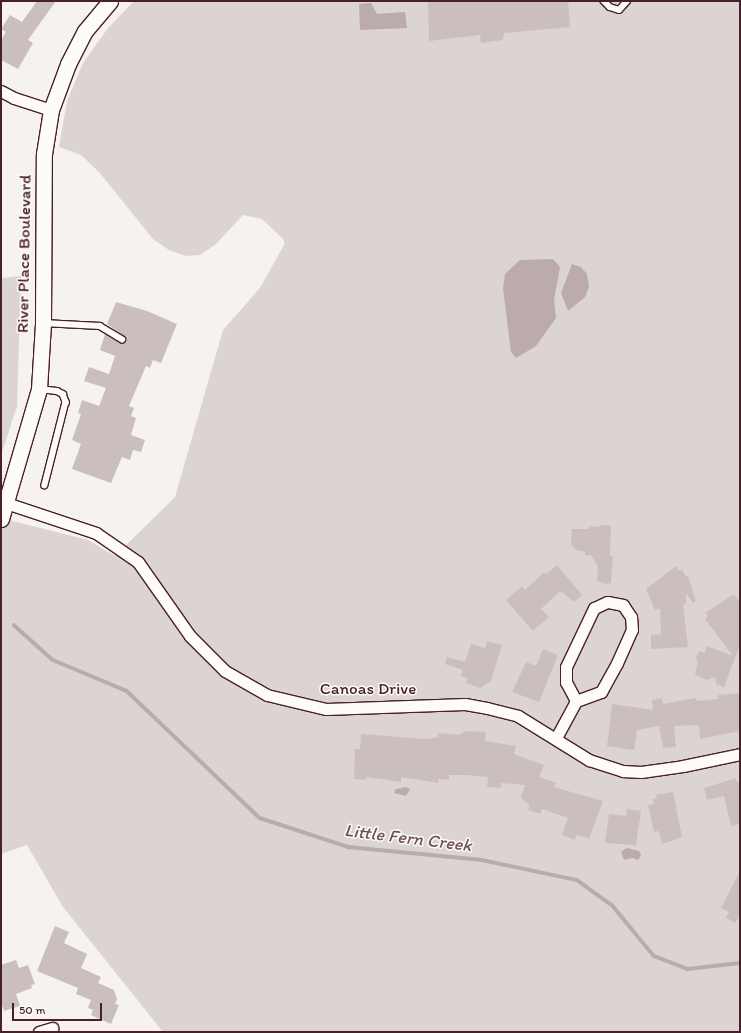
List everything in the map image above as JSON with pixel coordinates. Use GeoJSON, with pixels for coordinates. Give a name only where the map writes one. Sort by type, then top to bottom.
{"type":"FeatureCollection","features":[{"type":"Feature","properties":{"kind":"street","name":"River Place Boulevard"},"geometry":{"type":"LineString","coordinates":[[1,518],[39,389],[43,323],[43,183],[51,110],[68,64],[85,31],[110,1]]}},
{"type":"Feature","properties":{"kind":"street"},"geometry":{"type":"LineString","coordinates":[[1,91],[14,98],[51,110]]}},
{"type":"Feature","properties":{"kind":"street","name":"Canoas Drive"},"geometry":{"type":"LineString","coordinates":[[6,503],[96,533],[138,562],[190,636],[225,671],[267,695],[326,709],[458,704],[487,708],[518,716],[556,738],[589,760],[623,771],[641,772],[683,766],[740,754]]}},
{"type":"Feature","properties":{"kind":"street"},"geometry":{"type":"LineString","coordinates":[[556,738],[576,701],[601,692],[617,663],[632,630],[631,617],[623,605],[607,602],[594,608],[566,667],[566,682],[576,701]]}},
{"type":"Feature","properties":{"kind":"street"},"geometry":{"type":"LineString","coordinates":[[39,1032],[52,1028]]}},
{"type":"Feature","properties":{"kind":"lane"},"geometry":{"type":"LineString","coordinates":[[604,1],[610,8],[619,10],[627,1]]}},
{"type":"Feature","properties":{"kind":"lane"},"geometry":{"type":"LineString","coordinates":[[43,323],[100,326],[122,339]]}},
{"type":"Feature","properties":{"kind":"lane"},"geometry":{"type":"LineString","coordinates":[[39,389],[57,391],[63,394],[66,402],[45,485]]}},
{"type":"Feature","properties":{"kind":"shaded area"},"geometry":{"type":"Polygon","coordinates":[[[134,1],[740,1],[740,1032],[163,1032],[63,907],[27,845],[1,854],[1,518],[88,540],[115,556],[175,497],[223,330],[260,288],[284,245],[284,240],[262,219],[243,215],[215,245],[200,255],[185,256],[169,250],[153,239],[99,172],[81,155],[59,147],[67,101],[83,63],[108,28],[134,1]]]}},
{"type":"Feature","properties":{"kind":"shaded area"},"geometry":{"type":"Polygon","coordinates":[[[371,3],[377,14],[405,12],[407,28],[360,30],[359,4],[371,3]]]}},
{"type":"Feature","properties":{"kind":"shaded area"},"geometry":{"type":"Polygon","coordinates":[[[553,259],[560,267],[554,300],[556,318],[536,346],[516,358],[511,352],[503,288],[505,274],[520,260],[553,259]]]}},
{"type":"Feature","properties":{"kind":"shaded area"},"geometry":{"type":"Polygon","coordinates":[[[572,264],[581,267],[587,274],[589,287],[585,297],[568,311],[561,293],[572,264]]]}},
{"type":"Feature","properties":{"kind":"shaded area"},"geometry":{"type":"Polygon","coordinates":[[[21,276],[17,406],[1,455],[1,278],[21,276]]]}},
{"type":"Feature","properties":{"kind":"shaded area"},"geometry":{"type":"Polygon","coordinates":[[[406,787],[410,789],[406,796],[394,793],[396,789],[406,787]]]}},
{"type":"Feature","properties":{"kind":"shaded area"},"geometry":{"type":"Polygon","coordinates":[[[627,848],[639,851],[641,855],[638,860],[633,858],[624,860],[621,852],[627,848]]]}},
{"type":"Feature","properties":{"kind":"building"},"geometry":{"type":"Polygon","coordinates":[[[37,1],[56,1],[28,40],[33,43],[18,69],[1,60],[1,40],[6,32],[1,29],[10,15],[22,22],[37,1]]]}},
{"type":"Feature","properties":{"kind":"building"},"geometry":{"type":"Polygon","coordinates":[[[428,1],[568,1],[570,27],[504,33],[503,40],[481,43],[480,35],[429,41],[428,1]]]}},
{"type":"Feature","properties":{"kind":"building"},"geometry":{"type":"Polygon","coordinates":[[[116,302],[147,311],[177,324],[161,363],[153,360],[150,368],[146,366],[129,406],[134,408],[131,416],[136,418],[131,435],[145,440],[141,452],[133,450],[130,460],[122,457],[111,483],[72,469],[81,444],[72,440],[81,414],[78,413],[82,400],[99,406],[106,388],[84,381],[89,367],[109,374],[115,356],[100,350],[105,334],[120,343],[126,341],[124,336],[107,324],[116,302]]]}},
{"type":"Feature","properties":{"kind":"building"},"geometry":{"type":"Polygon","coordinates":[[[600,525],[611,526],[610,556],[613,556],[611,583],[606,584],[597,581],[598,566],[591,555],[585,555],[585,551],[578,551],[571,545],[572,529],[589,529],[589,526],[599,527],[600,525]]]}},
{"type":"Feature","properties":{"kind":"building"},"geometry":{"type":"Polygon","coordinates":[[[557,565],[582,595],[574,602],[562,592],[558,593],[541,609],[549,617],[533,631],[506,600],[522,586],[525,590],[544,572],[546,574],[557,565]]]}},
{"type":"Feature","properties":{"kind":"building"},"geometry":{"type":"Polygon","coordinates":[[[676,566],[679,571],[682,569],[686,577],[688,576],[696,601],[693,603],[686,593],[686,604],[683,605],[688,647],[651,649],[651,635],[661,634],[660,608],[655,610],[646,589],[676,566]]]}},
{"type":"Feature","properties":{"kind":"building"},"geometry":{"type":"Polygon","coordinates":[[[734,594],[740,603],[740,645],[724,687],[716,684],[715,677],[707,680],[695,675],[698,661],[695,660],[699,651],[705,653],[707,646],[733,656],[705,619],[708,616],[705,613],[734,594]]]}},
{"type":"Feature","properties":{"kind":"building"},"geometry":{"type":"Polygon","coordinates":[[[487,641],[502,645],[491,681],[480,688],[466,683],[468,678],[461,676],[463,670],[445,664],[447,657],[465,662],[471,644],[485,648],[487,641]]]}},
{"type":"Feature","properties":{"kind":"building"},"geometry":{"type":"Polygon","coordinates":[[[543,649],[558,655],[539,702],[512,692],[526,662],[536,666],[543,649]]]}},
{"type":"Feature","properties":{"kind":"building"},"geometry":{"type":"Polygon","coordinates":[[[740,693],[740,731],[700,739],[699,725],[674,726],[676,747],[663,748],[659,726],[637,730],[634,750],[607,746],[612,704],[653,710],[652,700],[662,698],[663,704],[696,698],[697,701],[718,699],[718,695],[740,693]]]}},
{"type":"Feature","properties":{"kind":"building"},"geometry":{"type":"Polygon","coordinates":[[[465,731],[486,732],[485,741],[516,746],[514,754],[544,765],[539,777],[556,783],[554,787],[603,801],[589,838],[576,835],[575,840],[562,835],[568,818],[542,809],[540,814],[528,810],[530,806],[521,798],[525,785],[501,783],[501,788],[487,787],[488,777],[466,775],[449,775],[449,780],[439,779],[438,783],[401,777],[401,782],[367,777],[366,780],[354,779],[355,749],[360,749],[361,734],[427,739],[438,737],[438,733],[459,735],[465,731]]]}},
{"type":"Feature","properties":{"kind":"building"},"geometry":{"type":"Polygon","coordinates":[[[736,778],[737,782],[740,782],[740,824],[731,826],[724,796],[707,800],[704,788],[736,778]]]}},
{"type":"Feature","properties":{"kind":"building"},"geometry":{"type":"Polygon","coordinates":[[[673,792],[682,837],[662,844],[659,831],[654,832],[648,805],[654,804],[653,799],[657,798],[656,795],[673,792]]]}},
{"type":"Feature","properties":{"kind":"building"},"geometry":{"type":"Polygon","coordinates":[[[627,809],[641,811],[636,845],[605,843],[609,814],[626,816],[627,809]]]}},
{"type":"Feature","properties":{"kind":"building"},"geometry":{"type":"Polygon","coordinates":[[[740,871],[740,914],[735,923],[726,918],[729,912],[721,908],[740,871]]]}},
{"type":"Feature","properties":{"kind":"building"},"geometry":{"type":"Polygon","coordinates":[[[55,926],[69,932],[64,943],[87,954],[81,968],[101,977],[98,983],[114,990],[117,999],[115,1004],[119,1005],[111,1024],[91,1015],[93,1010],[88,1008],[91,1000],[76,994],[78,988],[37,971],[55,926]]]}},
{"type":"Feature","properties":{"kind":"building"},"geometry":{"type":"Polygon","coordinates":[[[16,960],[19,968],[28,965],[35,984],[31,985],[32,988],[16,994],[20,1006],[4,1011],[1,1002],[1,965],[16,960]]]}},
{"type":"Feature","properties":{"kind":"waterway","name":"Little Fern Creek"},"geometry":{"type":"LineString","coordinates":[[14,625],[53,660],[127,691],[260,818],[348,847],[482,860],[577,880],[613,906],[654,956],[688,969],[740,963]]}}]}
